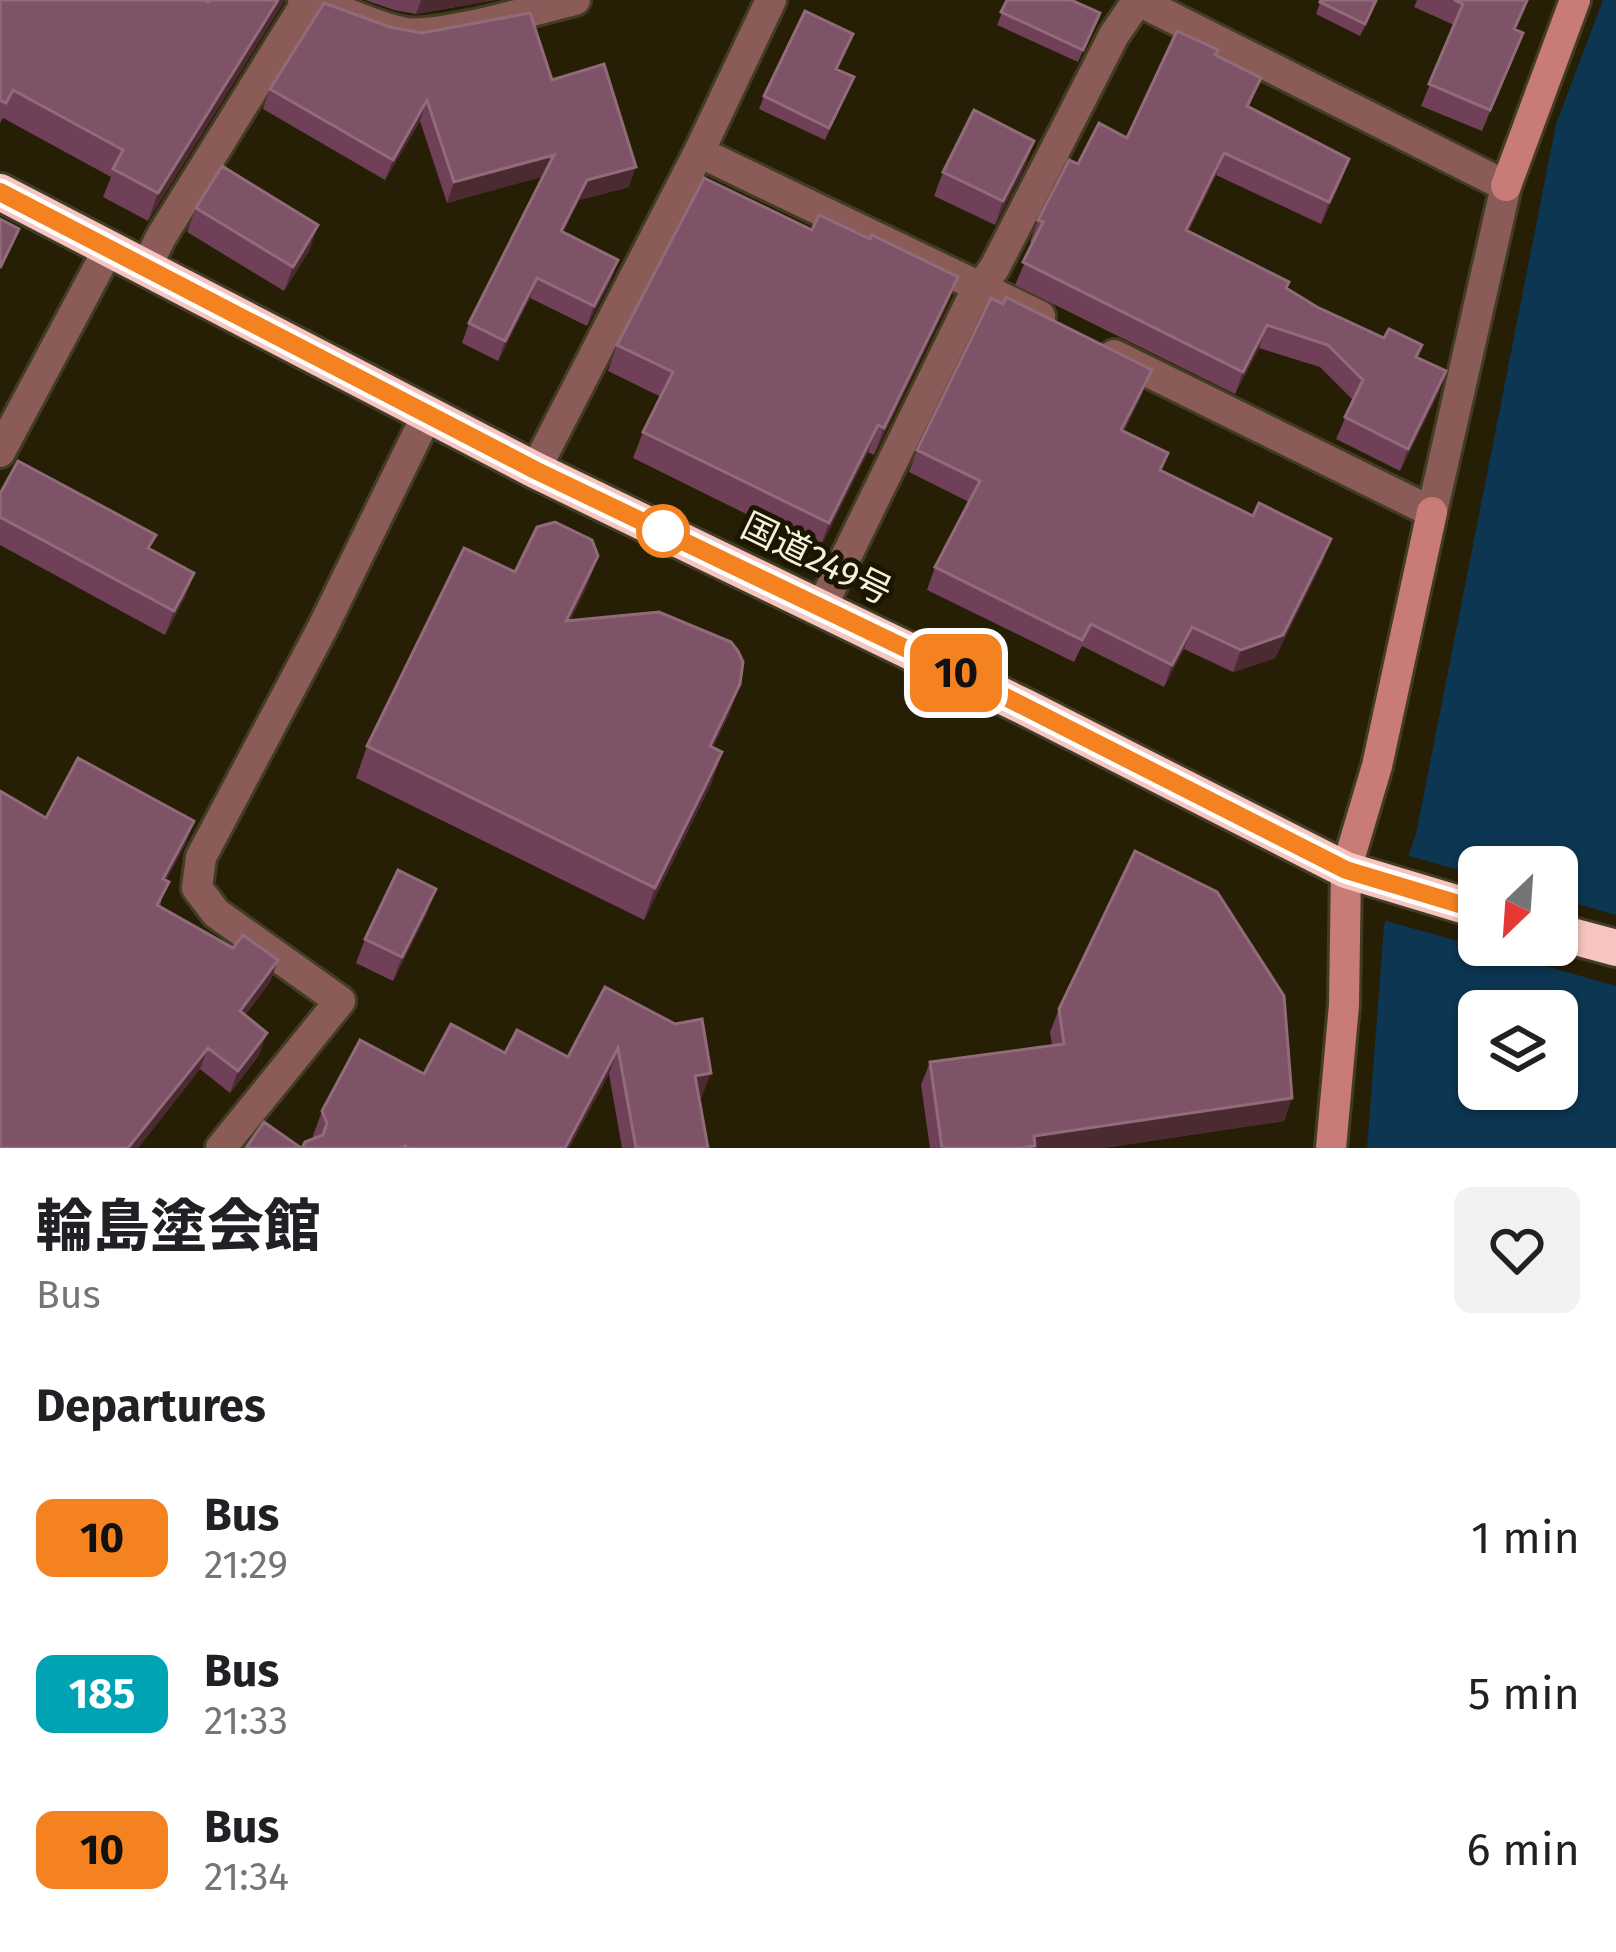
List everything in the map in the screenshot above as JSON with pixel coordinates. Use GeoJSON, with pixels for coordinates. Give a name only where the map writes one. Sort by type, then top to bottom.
{"type":"FeatureCollection","features":[{"type":"Feature","properties":{"kind":"highway","name":"国道249号"},"geometry":{"type":"LineString","coordinates":[[0,192],[535,470],[821,606],[1346,870],[1458,904]]}},
{"type":"Feature","properties":{"kind":"highway"},"geometry":{"type":"LineString","coordinates":[[1578,938],[1616,948]]}},
{"type":"Feature","properties":{"kind":"street"},"geometry":{"type":"LineString","coordinates":[[145,269],[306,0],[329,4],[404,34],[460,27],[575,0]]}},
{"type":"Feature","properties":{"kind":"street"},"geometry":{"type":"LineString","coordinates":[[535,470],[699,152],[771,0]]}},
{"type":"Feature","properties":{"kind":"street"},"geometry":{"type":"LineString","coordinates":[[821,606],[982,286],[1137,0],[1506,186]]}},
{"type":"Feature","properties":{"kind":"street"},"geometry":{"type":"LineString","coordinates":[[1331,1148],[1344,1005],[1346,870],[1377,766],[1506,186],[1575,0]]}},
{"type":"Feature","properties":{"kind":"street"},"geometry":{"type":"LineString","coordinates":[[699,152],[982,286],[1432,512]]}},
{"type":"Feature","properties":{"kind":"street"},"geometry":{"type":"LineString","coordinates":[[0,452],[108,250]]}},
{"type":"Feature","properties":{"kind":"street"},"geometry":{"type":"LineString","coordinates":[[221,1148],[259,1121],[340,1001],[216,913],[197,889],[201,857],[323,627],[428,412]]}},
{"type":"Feature","properties":{"kind":"water"},"geometry":{"type":"Polygon","coordinates":[[[1603,0],[1616,0],[1616,1148],[1367,1148],[1384,926],[1416,834],[1556,124],[1603,0]]]}},
{"type":"Feature","properties":{"kind":"pier"},"geometry":{"type":"Polygon","coordinates":[[[1403,854],[1458,870],[1458,941],[1380,919],[1403,854]]]}},
{"type":"Feature","properties":{"kind":"pier"},"geometry":{"type":"Polygon","coordinates":[[[1578,904],[1616,915],[1616,986],[1546,966],[1578,966],[1578,904]]]}},
{"type":"Feature","properties":{"kind":"building"},"geometry":{"type":"Polygon","coordinates":[[[0,0],[278,0],[158,193],[113,169],[123,150],[13,90],[6,103],[0,100],[0,0]]]}},
{"type":"Feature","properties":{"kind":"building"},"geometry":{"type":"Polygon","coordinates":[[[1007,0],[1071,0],[1100,13],[1083,50],[1001,12],[1007,0]]]}},
{"type":"Feature","properties":{"kind":"building"},"geometry":{"type":"Polygon","coordinates":[[[1321,0],[1376,0],[1365,24],[1321,0]]]}},
{"type":"Feature","properties":{"kind":"building"},"geometry":{"type":"Polygon","coordinates":[[[1454,0],[1527,0],[1514,29],[1523,33],[1490,110],[1429,84],[1463,4],[1454,0]]]}},
{"type":"Feature","properties":{"kind":"building"},"geometry":{"type":"Polygon","coordinates":[[[324,3],[390,27],[422,33],[530,13],[552,80],[604,64],[636,167],[587,180],[561,231],[618,260],[594,306],[537,278],[505,341],[469,323],[554,155],[454,182],[427,100],[393,160],[270,89],[324,3]]]}},
{"type":"Feature","properties":{"kind":"building"},"geometry":{"type":"Polygon","coordinates":[[[805,11],[853,34],[836,69],[854,77],[829,128],[764,96],[805,11]]]}},
{"type":"Feature","properties":{"kind":"building"},"geometry":{"type":"Polygon","coordinates":[[[1177,31],[1261,78],[1247,106],[1349,159],[1329,202],[1224,153],[1186,230],[1289,282],[1286,288],[1317,307],[1384,338],[1389,329],[1422,345],[1416,357],[1446,371],[1408,449],[1345,417],[1363,380],[1328,345],[1267,325],[1243,372],[1023,262],[1069,160],[1078,164],[1099,123],[1127,138],[1177,31]]]}},
{"type":"Feature","properties":{"kind":"building"},"geometry":{"type":"Polygon","coordinates":[[[974,110],[1034,141],[1003,201],[943,172],[974,110]]]}},
{"type":"Feature","properties":{"kind":"building"},"geometry":{"type":"Polygon","coordinates":[[[222,166],[318,225],[293,267],[196,208],[222,166]]]}},
{"type":"Feature","properties":{"kind":"building"},"geometry":{"type":"Polygon","coordinates":[[[704,178],[812,230],[819,215],[958,277],[884,428],[878,425],[829,523],[643,432],[673,372],[617,345],[704,178]]]}},
{"type":"Feature","properties":{"kind":"building"},"geometry":{"type":"Polygon","coordinates":[[[0,219],[19,229],[0,268],[0,219]]]}},
{"type":"Feature","properties":{"kind":"building"},"geometry":{"type":"Polygon","coordinates":[[[1006,297],[1152,370],[1121,430],[1168,453],[1160,470],[1253,516],[1259,503],[1331,539],[1283,635],[1241,650],[1192,627],[1172,665],[1091,624],[1082,640],[935,567],[980,481],[917,450],[991,298],[1003,304],[1006,297]]]}},
{"type":"Feature","properties":{"kind":"building"},"geometry":{"type":"Polygon","coordinates":[[[18,461],[156,535],[148,548],[194,573],[174,611],[0,517],[0,494],[18,461]]]}},
{"type":"Feature","properties":{"kind":"building"},"geometry":{"type":"Polygon","coordinates":[[[555,522],[592,540],[598,556],[566,621],[659,612],[731,642],[743,662],[740,684],[710,746],[722,752],[655,888],[367,746],[464,548],[515,572],[537,527],[555,522]]]}},
{"type":"Feature","properties":{"kind":"building"},"geometry":{"type":"Polygon","coordinates":[[[78,758],[194,821],[163,879],[169,882],[157,905],[233,948],[243,935],[278,960],[240,1011],[267,1033],[238,1071],[208,1048],[128,1148],[0,1148],[0,791],[46,818],[78,758]]]}},
{"type":"Feature","properties":{"kind":"building"},"geometry":{"type":"Polygon","coordinates":[[[1135,851],[1217,892],[1284,996],[1292,1098],[1034,1136],[1035,1146],[1021,1148],[942,1148],[930,1062],[1064,1044],[1059,1009],[1135,851]]]}},
{"type":"Feature","properties":{"kind":"building"},"geometry":{"type":"Polygon","coordinates":[[[398,870],[436,889],[402,957],[365,939],[398,870]]]}},
{"type":"Feature","properties":{"kind":"building"},"geometry":{"type":"Polygon","coordinates":[[[605,987],[675,1024],[702,1019],[711,1073],[695,1076],[708,1148],[636,1148],[618,1048],[565,1148],[302,1148],[323,1135],[327,1123],[322,1111],[360,1040],[424,1074],[451,1024],[505,1053],[517,1030],[568,1057],[605,987]]]}},
{"type":"Feature","properties":{"kind":"building"},"geometry":{"type":"Polygon","coordinates":[[[264,1122],[301,1148],[246,1148],[264,1122]]]}},
{"type":"Feature","properties":{"kind":"bus line","name":"10"},"geometry":{"type":"LineString","coordinates":[[0,192],[535,470],[984,686],[1346,870],[1458,904]]}}]}
